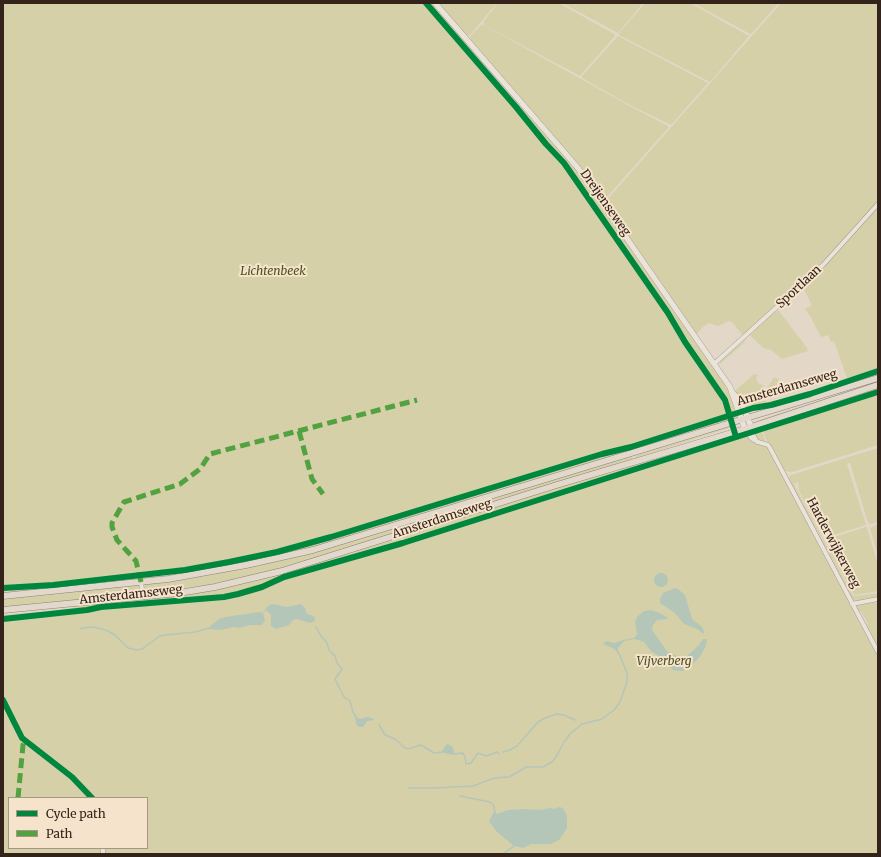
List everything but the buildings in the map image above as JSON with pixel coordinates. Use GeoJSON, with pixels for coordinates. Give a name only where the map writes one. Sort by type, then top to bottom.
{"type":"FeatureCollection","features":[{"type":"Feature","properties":{"kind":"main road","name":"Dreijenseweg"},"geometry":{"type":"LineString","coordinates":[[435,3],[574,161],[731,391],[742,403],[748,428]]}},
{"type":"Feature","properties":{"kind":"main road","name":"Amsterdamseweg"},"geometry":{"type":"LineString","coordinates":[[3,596],[141,582],[229,569],[314,550],[878,378]]}},
{"type":"Feature","properties":{"kind":"main road","name":"Amsterdamseweg"},"geometry":{"type":"LineString","coordinates":[[3,610],[143,597],[215,587],[282,572],[560,484],[748,428],[878,385]]}},
{"type":"Feature","properties":{"kind":"street","name":"Sportlaan"},"geometry":{"type":"LineString","coordinates":[[714,364],[823,266],[878,204]]}},
{"type":"Feature","properties":{"kind":"street","name":"Harderwijkerweg"},"geometry":{"type":"LineString","coordinates":[[748,428],[750,436],[758,442],[766,444],[770,448],[878,652]]}},
{"type":"Feature","properties":{"kind":"street","name":"Amsterdamseweg"},"geometry":{"type":"LineString","coordinates":[[141,582],[143,597]]}},
{"type":"Feature","properties":{"kind":"street"},"geometry":{"type":"LineString","coordinates":[[852,604],[878,599]]}},
{"type":"Feature","properties":{"kind":"street"},"geometry":{"type":"LineString","coordinates":[[3,700],[22,738],[72,777],[91,797]]}},
{"type":"Feature","properties":{"kind":"green space","name":"Lichtenbeek"},"geometry":{"type":"Polygon","coordinates":[[[3,3],[432,3],[566,155],[727,387],[736,413],[632,446],[630,445],[629,447],[277,551],[211,565],[170,571],[53,584],[3,587],[3,3]]]}},
{"type":"Feature","properties":{"kind":"green space"},"geometry":{"type":"Polygon","coordinates":[[[437,3],[497,3],[470,35],[466,36],[437,3]]]}},
{"type":"Feature","properties":{"kind":"green space"},"geometry":{"type":"Polygon","coordinates":[[[498,3],[559,3],[614,34],[615,36],[580,76],[486,26],[483,22],[498,3]]]}},
{"type":"Feature","properties":{"kind":"green space"},"geometry":{"type":"Polygon","coordinates":[[[562,3],[643,3],[618,33],[562,3]]]}},
{"type":"Feature","properties":{"kind":"green space"},"geometry":{"type":"Polygon","coordinates":[[[645,3],[690,3],[749,36],[710,82],[619,35],[619,33],[645,3]]]}},
{"type":"Feature","properties":{"kind":"green space"},"geometry":{"type":"Polygon","coordinates":[[[693,3],[779,3],[750,34],[693,3]]]}},
{"type":"Feature","properties":{"kind":"green space"},"geometry":{"type":"Polygon","coordinates":[[[781,3],[878,3],[878,202],[829,258],[744,337],[732,322],[729,321],[718,326],[709,323],[696,335],[605,202],[781,3]]]}},
{"type":"Feature","properties":{"kind":"green space"},"geometry":{"type":"Polygon","coordinates":[[[482,24],[669,127],[607,197],[601,196],[575,160],[470,41],[471,35],[482,24]]]}},
{"type":"Feature","properties":{"kind":"green space"},"geometry":{"type":"Polygon","coordinates":[[[618,36],[708,83],[671,125],[626,103],[582,78],[582,76],[618,36]]]}},
{"type":"Feature","properties":{"kind":"green space"},"geometry":{"type":"Polygon","coordinates":[[[878,206],[878,370],[848,381],[834,341],[831,342],[828,335],[821,337],[805,309],[812,305],[802,286],[878,206]]]}},
{"type":"Feature","properties":{"kind":"green space"},"geometry":{"type":"Polygon","coordinates":[[[779,311],[808,351],[782,359],[771,350],[763,348],[750,335],[774,312],[779,311]]]}},
{"type":"Feature","properties":{"kind":"green space"},"geometry":{"type":"Polygon","coordinates":[[[746,339],[744,343],[720,364],[719,362],[746,339]]]}},
{"type":"Feature","properties":{"kind":"green space"},"geometry":{"type":"Polygon","coordinates":[[[754,374],[758,375],[756,378],[758,383],[764,386],[763,389],[766,390],[774,377],[779,379],[776,387],[769,394],[750,400],[742,398],[736,393],[736,390],[754,374]]]}},
{"type":"Feature","properties":{"kind":"green space"},"geometry":{"type":"Polygon","coordinates":[[[878,381],[760,421],[759,420],[878,381]]]}},
{"type":"Feature","properties":{"kind":"green space"},"geometry":{"type":"Polygon","coordinates":[[[878,388],[878,392],[813,412],[834,403],[878,388]]]}},
{"type":"Feature","properties":{"kind":"green space"},"geometry":{"type":"Polygon","coordinates":[[[878,393],[878,445],[792,472],[783,471],[767,442],[763,430],[878,393]]]}},
{"type":"Feature","properties":{"kind":"green space"},"geometry":{"type":"Polygon","coordinates":[[[766,401],[767,405],[751,407],[753,403],[766,401]]]}},
{"type":"Feature","properties":{"kind":"green space"},"geometry":{"type":"Polygon","coordinates":[[[729,417],[730,421],[693,430],[633,451],[632,448],[729,417]]]}},
{"type":"Feature","properties":{"kind":"green space"},"geometry":{"type":"Polygon","coordinates":[[[731,426],[732,427],[635,458],[635,456],[731,426]]]}},
{"type":"Feature","properties":{"kind":"green space"},"geometry":{"type":"Polygon","coordinates":[[[761,431],[765,442],[758,440],[755,435],[755,433],[761,431]]]}},
{"type":"Feature","properties":{"kind":"green space"},"geometry":{"type":"Polygon","coordinates":[[[734,435],[735,437],[638,467],[637,464],[734,435]]]}},
{"type":"Feature","properties":{"kind":"green space","name":"Vijverberg"},"geometry":{"type":"Polygon","coordinates":[[[746,435],[752,441],[767,447],[878,655],[878,854],[104,854],[104,849],[148,849],[148,797],[92,797],[27,742],[17,727],[3,697],[3,620],[88,611],[101,608],[224,598],[263,588],[284,578],[349,558],[404,544],[746,435]]]}},
{"type":"Feature","properties":{"kind":"green space"},"geometry":{"type":"Polygon","coordinates":[[[878,448],[878,522],[868,523],[850,463],[847,464],[866,525],[827,537],[823,536],[799,491],[798,482],[794,484],[852,594],[856,596],[878,593],[878,598],[856,602],[852,600],[788,479],[791,475],[878,448]]]}},
{"type":"Feature","properties":{"kind":"green space"},"geometry":{"type":"Polygon","coordinates":[[[630,449],[631,451],[559,471],[541,479],[306,549],[262,560],[205,570],[166,574],[144,579],[142,577],[211,566],[305,545],[603,455],[630,449]]]}},
{"type":"Feature","properties":{"kind":"green space"},"geometry":{"type":"Polygon","coordinates":[[[632,456],[633,459],[282,569],[215,584],[145,594],[144,592],[144,584],[314,552],[632,456]]]}},
{"type":"Feature","properties":{"kind":"green space"},"geometry":{"type":"Polygon","coordinates":[[[635,464],[636,468],[404,542],[402,537],[583,480],[618,471],[635,464]]]}},
{"type":"Feature","properties":{"kind":"green space"},"geometry":{"type":"Polygon","coordinates":[[[878,524],[878,556],[870,528],[878,524]]]}},
{"type":"Feature","properties":{"kind":"green space"},"geometry":{"type":"Polygon","coordinates":[[[866,527],[878,564],[878,591],[856,595],[853,593],[829,550],[830,548],[827,542],[831,538],[866,527]]]}},
{"type":"Feature","properties":{"kind":"green space"},"geometry":{"type":"Polygon","coordinates":[[[400,538],[402,543],[341,559],[228,596],[57,612],[58,610],[73,608],[80,605],[117,602],[120,604],[142,602],[145,599],[216,589],[251,582],[400,538]]]}},
{"type":"Feature","properties":{"kind":"green space"},"geometry":{"type":"Polygon","coordinates":[[[139,577],[138,580],[43,590],[3,592],[3,589],[53,586],[139,577]]]}},
{"type":"Feature","properties":{"kind":"green space"},"geometry":{"type":"Polygon","coordinates":[[[138,585],[140,587],[139,595],[3,608],[3,599],[138,585]]]}},
{"type":"Feature","properties":{"kind":"green space"},"geometry":{"type":"Polygon","coordinates":[[[878,600],[878,650],[865,626],[868,624],[861,611],[858,612],[856,606],[878,600]]]}},
{"type":"Feature","properties":{"kind":"green space"},"geometry":{"type":"Polygon","coordinates":[[[43,612],[44,614],[3,618],[3,615],[43,612]]]}},
{"type":"Feature","properties":{"kind":"green space"},"geometry":{"type":"Polygon","coordinates":[[[3,702],[22,741],[71,778],[90,797],[8,797],[8,849],[102,849],[102,854],[3,854],[3,702]]]}},
{"type":"Feature","properties":{"kind":"shaded area"},"geometry":{"type":"Polygon","coordinates":[[[661,573],[666,575],[668,580],[666,585],[661,587],[656,585],[654,580],[656,575],[661,573]]]}},
{"type":"Feature","properties":{"kind":"shaded area"},"geometry":{"type":"Polygon","coordinates":[[[675,588],[685,595],[692,619],[702,627],[704,634],[697,629],[684,624],[675,613],[660,603],[663,593],[675,588]]]}},
{"type":"Feature","properties":{"kind":"shaded area"},"geometry":{"type":"Polygon","coordinates":[[[273,604],[287,607],[301,604],[305,608],[307,614],[314,616],[315,621],[310,623],[296,619],[289,625],[276,629],[271,626],[271,615],[266,610],[263,613],[265,620],[262,625],[251,625],[238,628],[234,627],[221,630],[207,629],[219,619],[260,612],[262,613],[269,605],[273,604]]]}},
{"type":"Feature","properties":{"kind":"shaded area"},"geometry":{"type":"Polygon","coordinates":[[[651,610],[668,618],[657,620],[653,625],[652,630],[667,651],[674,655],[681,657],[687,656],[703,639],[707,639],[705,648],[701,655],[686,670],[673,670],[662,658],[651,651],[644,642],[641,641],[634,639],[624,641],[618,648],[618,653],[613,648],[603,644],[606,641],[615,643],[634,638],[637,634],[635,622],[637,617],[644,611],[651,610]]]}},
{"type":"Feature","properties":{"kind":"shaded area"},"geometry":{"type":"Polygon","coordinates":[[[355,716],[360,719],[368,717],[374,720],[367,721],[363,727],[359,727],[356,724],[355,716]]]}},
{"type":"Feature","properties":{"kind":"shaded area"},"geometry":{"type":"Polygon","coordinates":[[[447,744],[452,746],[455,755],[447,754],[442,751],[447,744]]]}},
{"type":"Feature","properties":{"kind":"shaded area"},"geometry":{"type":"Polygon","coordinates":[[[559,807],[563,808],[567,816],[567,828],[559,840],[550,844],[532,844],[523,848],[514,846],[497,832],[489,821],[494,812],[497,814],[508,810],[540,810],[550,808],[555,809],[559,807]]]}},
{"type":"Feature","properties":{"kind":"waterway"},"geometry":{"type":"LineString","coordinates":[[80,629],[94,627],[108,631],[115,635],[128,648],[137,650],[142,649],[160,636],[195,632],[209,628]]}},
{"type":"Feature","properties":{"kind":"waterway"},"geometry":{"type":"LineString","coordinates":[[316,627],[342,669],[335,679],[344,697],[350,701],[356,717]]}},
{"type":"Feature","properties":{"kind":"waterway"},"geometry":{"type":"LineString","coordinates":[[582,724],[602,719],[614,710],[620,702],[627,682],[627,673],[618,652]]}},
{"type":"Feature","properties":{"kind":"waterway"},"geometry":{"type":"LineString","coordinates":[[503,752],[517,746],[538,722],[545,718],[557,714],[564,715],[575,720]]}},
{"type":"Feature","properties":{"kind":"waterway"},"geometry":{"type":"LineString","coordinates":[[408,788],[473,786],[494,778],[509,777],[526,767],[543,767],[552,762],[571,733],[582,724]]}},
{"type":"Feature","properties":{"kind":"waterway"},"geometry":{"type":"LineString","coordinates":[[379,725],[385,735],[395,739],[405,748],[408,749],[421,745],[434,753],[444,752]]}},
{"type":"Feature","properties":{"kind":"waterway"},"geometry":{"type":"LineString","coordinates":[[455,754],[463,753],[466,764],[471,763],[478,753],[486,756],[497,752],[499,754]]}},
{"type":"Feature","properties":{"kind":"waterway"},"geometry":{"type":"LineString","coordinates":[[460,796],[490,802],[494,806],[495,813]]}},
{"type":"Feature","properties":{"kind":"waterway"},"geometry":{"type":"LineString","coordinates":[[503,854],[514,846],[514,844]]}},
{"type":"Feature","properties":{"kind":"marked path"},"geometry":{"type":"LineString","coordinates":[[141,582],[136,561],[117,540],[112,527],[112,523],[124,502],[180,484],[200,469],[210,454],[417,400]]}},
{"type":"Feature","properties":{"kind":"marked path"},"geometry":{"type":"LineString","coordinates":[[299,431],[312,479],[323,494]]}},
{"type":"Feature","properties":{"kind":"marked path"},"geometry":{"type":"LineString","coordinates":[[18,797],[24,741]]}},
{"type":"Feature","properties":{"kind":"cycle path"},"geometry":{"type":"LineString","coordinates":[[426,3],[546,144],[564,163],[668,313],[685,342],[725,400],[736,437]]}},
{"type":"Feature","properties":{"kind":"cycle path"},"geometry":{"type":"LineString","coordinates":[[3,588],[53,585],[185,570],[277,552],[331,537],[602,454],[631,447],[753,408],[771,405],[810,394],[878,371]]}},
{"type":"Feature","properties":{"kind":"cycle path"},"geometry":{"type":"LineString","coordinates":[[3,619],[87,610],[101,607],[224,597],[238,594],[262,587],[284,577],[403,543],[878,392]]}},
{"type":"Feature","properties":{"kind":"cycle path"},"geometry":{"type":"LineString","coordinates":[[3,700],[22,738],[72,777],[91,797]]}}]}
